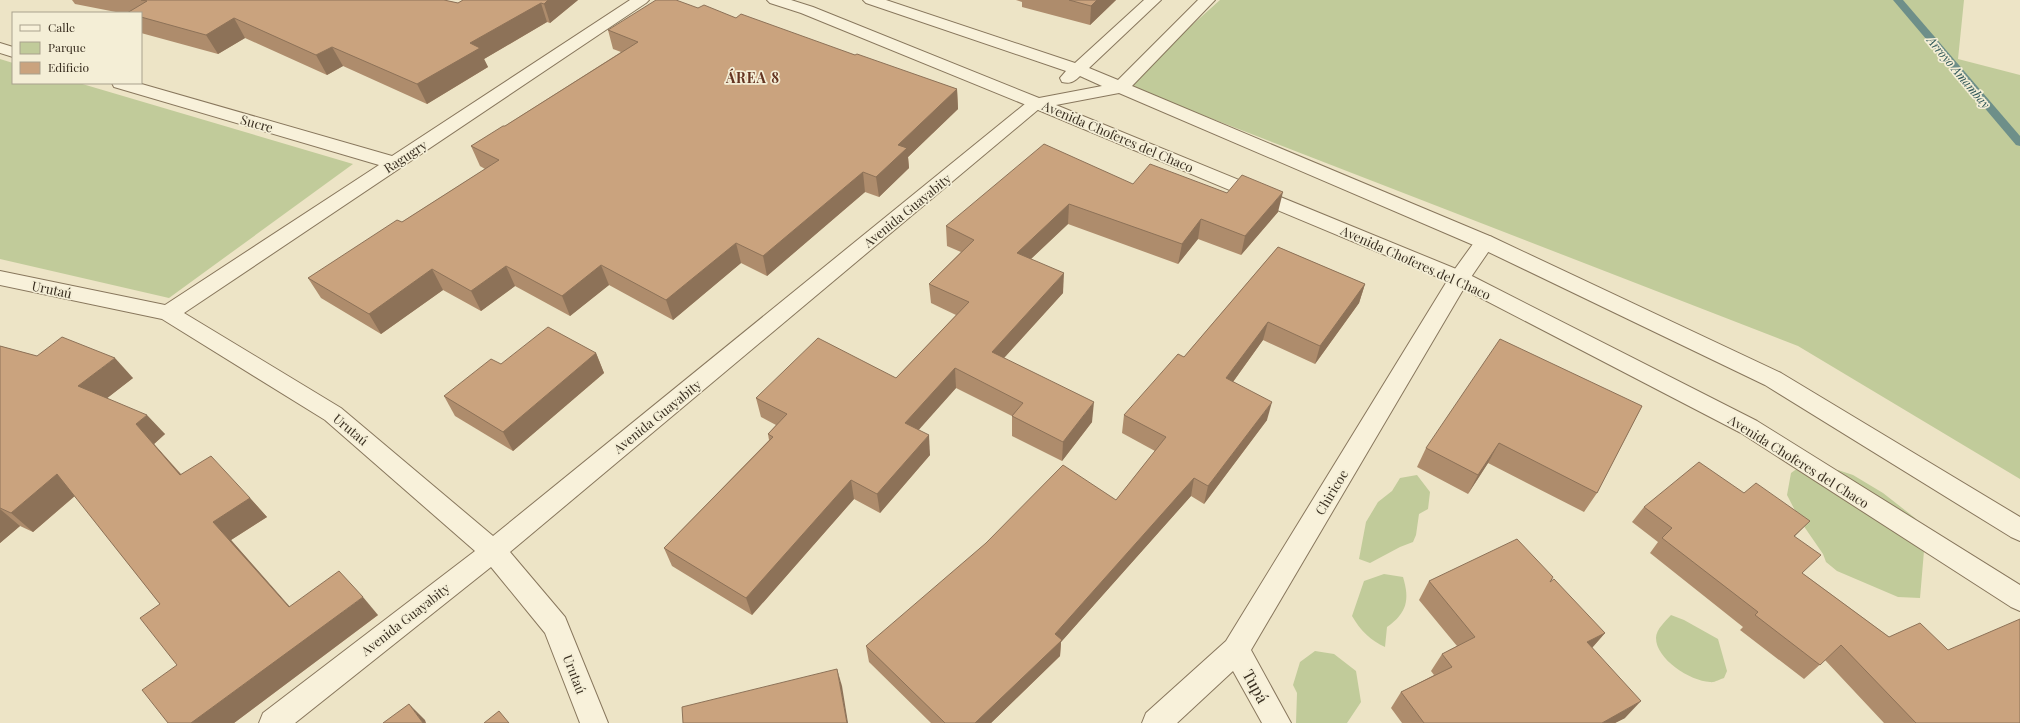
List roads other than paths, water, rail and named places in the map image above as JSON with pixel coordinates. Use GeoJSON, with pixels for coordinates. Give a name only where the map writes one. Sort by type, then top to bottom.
{"type":"FeatureCollection","features":[{"type":"Feature","properties":{"kind":"street","name":"Ragugry"},"geometry":{"type":"LineString","coordinates":[[168,313],[641,0]]}},
{"type":"Feature","properties":{"kind":"street","name":"Avenida Choferes del Chaco"},"geometry":{"type":"LineString","coordinates":[[775,0],[807,10],[1037,103],[1459,278],[1749,427],[2020,599]]}},
{"type":"Feature","properties":{"kind":"street"},"geometry":{"type":"LineString","coordinates":[[871,0],[1079,70],[1485,242],[1773,379],[2020,530]]}},
{"type":"Feature","properties":{"kind":"street","name":"Avenida Guayabity"},"geometry":{"type":"LineString","coordinates":[[273,723],[493,551],[1079,70],[1152,0]]}},
{"type":"Feature","properties":{"kind":"street"},"geometry":{"type":"LineString","coordinates":[[1120,88],[1207,0]]}},
{"type":"Feature","properties":{"kind":"street"},"geometry":{"type":"LineString","coordinates":[[0,48],[12,52]]}},
{"type":"Feature","properties":{"kind":"street","name":"Sucre"},"geometry":{"type":"LineString","coordinates":[[123,84],[394,163]]}},
{"type":"Feature","properties":{"kind":"street","name":"Avenida Guayabity"},"geometry":{"type":"LineString","coordinates":[[1037,103],[1120,88]]}},
{"type":"Feature","properties":{"kind":"street","name":"Chiricoe"},"geometry":{"type":"LineString","coordinates":[[1156,723],[1236,650],[1459,278],[1485,242]]}},
{"type":"Feature","properties":{"kind":"street","name":"Urutaú"},"geometry":{"type":"LineString","coordinates":[[0,278],[168,313],[333,414],[493,551],[556,626],[594,723]]}},
{"type":"Feature","properties":{"kind":"street","name":"Tupá"},"geometry":{"type":"LineString","coordinates":[[1236,650],[1277,723]]}},
{"type":"Feature","properties":{"kind":"waterway","name":"Arroyo Amambay"},"geometry":{"type":"LineString","coordinates":[[1898,0],[2020,143]]}},
{"type":"Feature","properties":{"kind":"district","name":"ÁREA 8"},"geometry":{"type":"Point","coordinates":[753,77]}}]}
